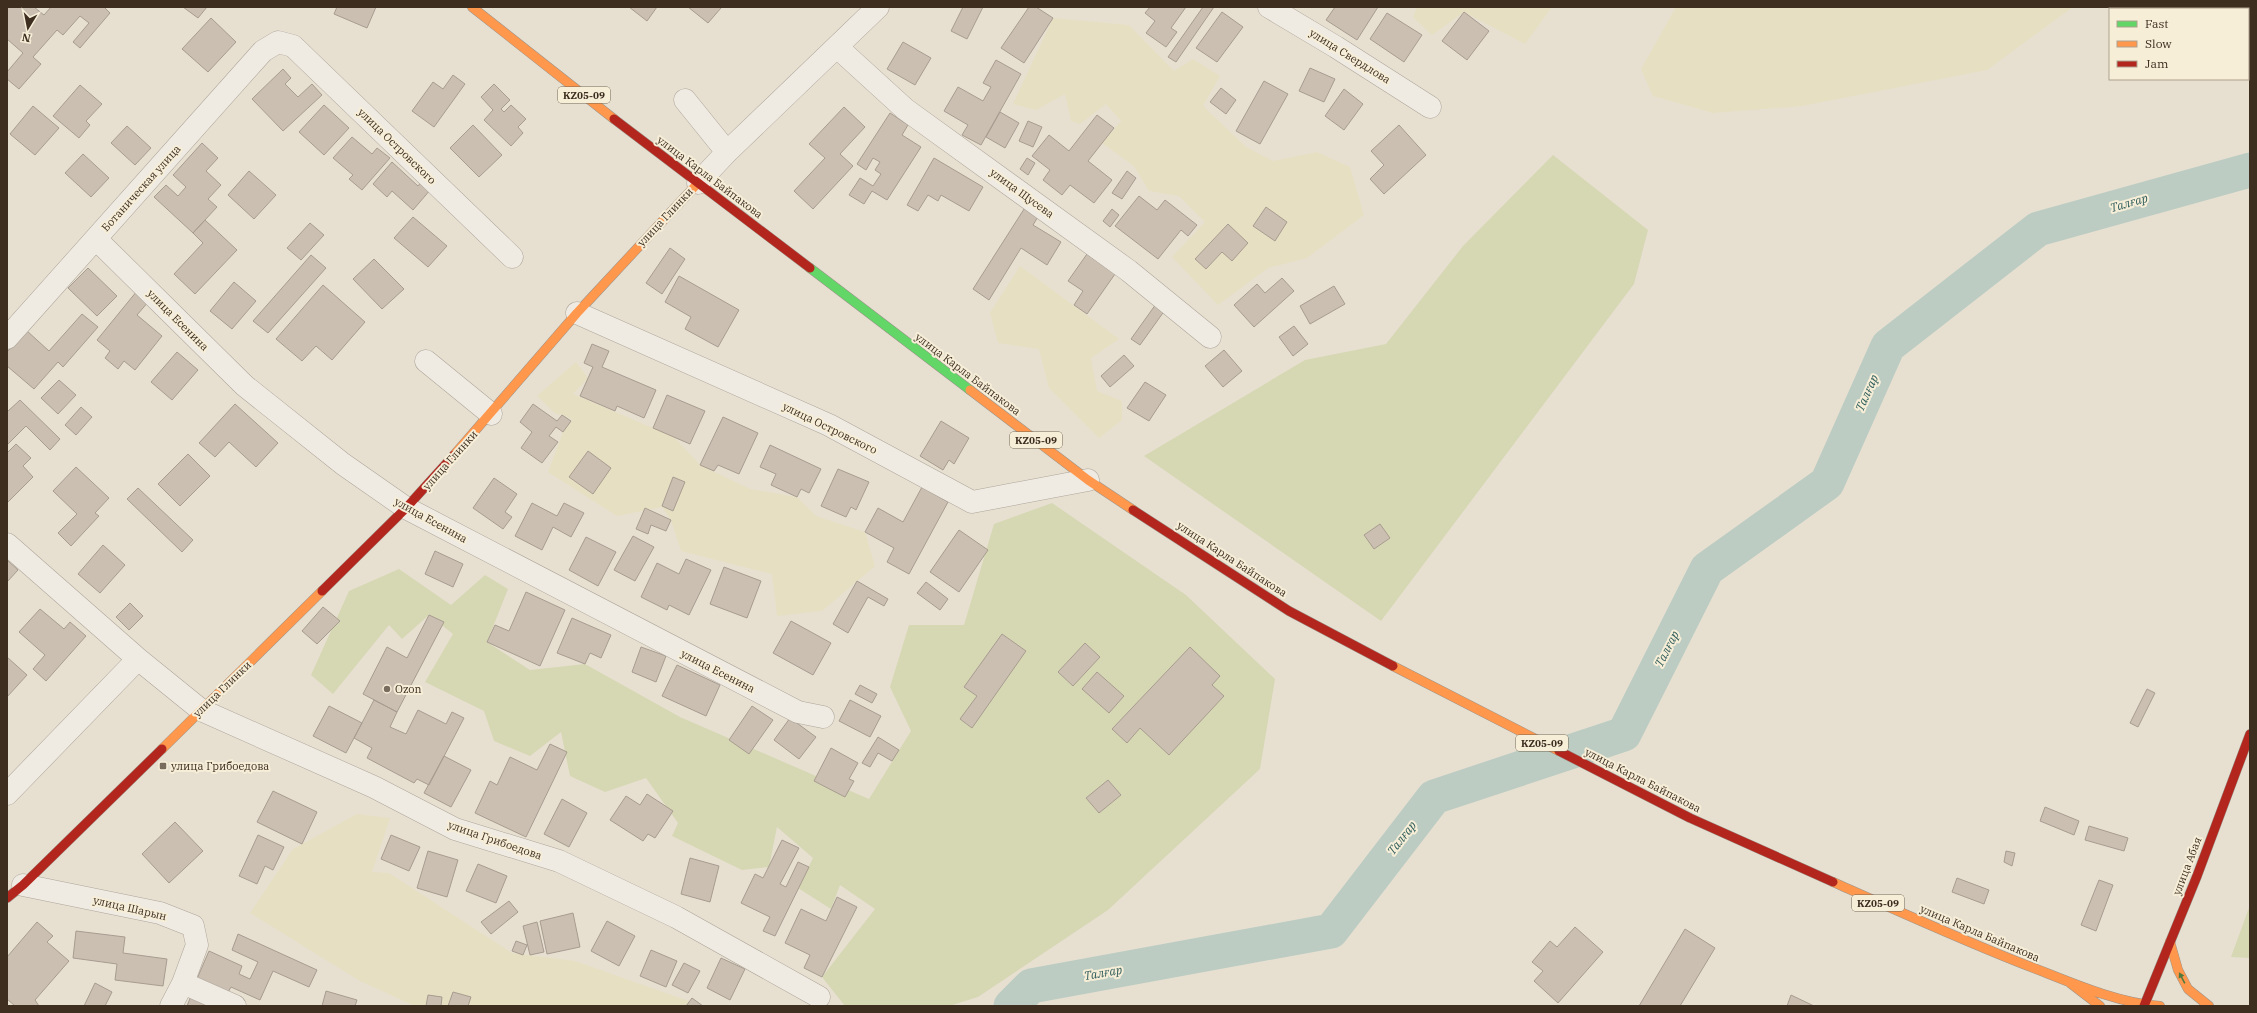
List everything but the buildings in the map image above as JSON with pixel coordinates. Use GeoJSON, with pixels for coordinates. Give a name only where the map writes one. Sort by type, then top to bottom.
{"type":"FeatureCollection","features":[{"type":"Feature","properties":{"kind":"main road","name":"улица Карла Байпакова"},"geometry":{"type":"LineString","coordinates":[[472,7],[698,183],[1088,480],[1289,611],[1394,667],[1690,818],[1980,948],[2069,982]]}},
{"type":"Feature","properties":{"kind":"main road","name":"улица Глинки"},"geometry":{"type":"LineString","coordinates":[[15,891],[406,508],[491,414],[577,313],[698,183]]}},
{"type":"Feature","properties":{"kind":"main road","name":"улица Абая"},"geometry":{"type":"LineString","coordinates":[[2144,1006],[2250,734]]}},
{"type":"Feature","properties":{"kind":"main road"},"geometry":{"type":"LineString","coordinates":[[2170,942],[2178,970],[2188,989],[2209,1006]]}},
{"type":"Feature","properties":{"kind":"main road"},"geometry":{"type":"LineString","coordinates":[[2069,982],[2100,1006]]}},
{"type":"Feature","properties":{"kind":"main road","name":"KZ05-09"},"geometry":{"type":"LineString","coordinates":[[2069,982],[2144,1006],[2160,1006]]}},
{"type":"Feature","properties":{"kind":"street","name":"улица Глинки"},"geometry":{"type":"LineString","coordinates":[[698,183],[727,152],[878,7]]}},
{"type":"Feature","properties":{"kind":"street","name":"улица Свердлова"},"geometry":{"type":"LineString","coordinates":[[1269,7],[1336,47],[1430,107]]}},
{"type":"Feature","properties":{"kind":"street","name":"Ботаническая улица"},"geometry":{"type":"LineString","coordinates":[[7,338],[263,51],[278,42]]}},
{"type":"Feature","properties":{"kind":"street","name":"улица Островского"},"geometry":{"type":"LineString","coordinates":[[278,42],[293,46],[512,257]]}},
{"type":"Feature","properties":{"kind":"street","name":"улица Щусева"},"geometry":{"type":"LineString","coordinates":[[837,46],[905,109],[1130,271],[1210,336]]}},
{"type":"Feature","properties":{"kind":"street"},"geometry":{"type":"LineString","coordinates":[[685,100],[727,152]]}},
{"type":"Feature","properties":{"kind":"street","name":"улица Есенина"},"geometry":{"type":"LineString","coordinates":[[96,239],[245,386],[343,464],[406,508],[798,712],[823,716]]}},
{"type":"Feature","properties":{"kind":"street","name":"улица Островского"},"geometry":{"type":"LineString","coordinates":[[577,313],[829,425],[972,502],[1088,480]]}},
{"type":"Feature","properties":{"kind":"street"},"geometry":{"type":"LineString","coordinates":[[426,361],[491,414]]}},
{"type":"Feature","properties":{"kind":"street","name":"улица Грибоедова"},"geometry":{"type":"LineString","coordinates":[[7,544],[138,658],[201,710],[374,787],[455,829],[559,861],[676,917],[819,998]]}},
{"type":"Feature","properties":{"kind":"street"},"geometry":{"type":"LineString","coordinates":[[7,794],[138,658]]}},
{"type":"Feature","properties":{"kind":"street","name":"улица Шарын"},"geometry":{"type":"LineString","coordinates":[[15,891],[160,913],[193,926],[197,945],[183,983]]}},
{"type":"Feature","properties":{"kind":"street"},"geometry":{"type":"LineString","coordinates":[[171,1006],[183,983],[236,1006]]}},
{"type":"Feature","properties":{"kind":"shaded area"},"geometry":{"type":"Polygon","coordinates":[[[1417,7],[1552,7],[1525,44],[1464,12],[1432,35],[1413,17],[1417,7]]]}},
{"type":"Feature","properties":{"kind":"shaded area"},"geometry":{"type":"Polygon","coordinates":[[[1676,7],[2073,7],[1987,70],[1802,106],[1713,113],[1653,96],[1641,69],[1676,7]]]}},
{"type":"Feature","properties":{"kind":"shaded area"},"geometry":{"type":"Polygon","coordinates":[[[1053,18],[1129,25],[1174,71],[1193,59],[1220,76],[1203,106],[1246,147],[1273,161],[1317,152],[1350,167],[1364,215],[1307,258],[1268,268],[1218,305],[1172,257],[1205,222],[1179,196],[1149,191],[1134,166],[1102,143],[1121,121],[1106,104],[1080,124],[1071,121],[1065,94],[1036,110],[1013,104],[1053,18]]]}},
{"type":"Feature","properties":{"kind":"shaded area"},"geometry":{"type":"Polygon","coordinates":[[[1020,266],[1119,339],[1091,358],[1097,391],[1122,401],[1122,420],[1099,438],[1049,388],[1039,349],[998,343],[990,313],[1020,266]]]}},
{"type":"Feature","properties":{"kind":"shaded area"},"geometry":{"type":"Polygon","coordinates":[[[576,362],[588,378],[573,394],[674,437],[700,465],[750,489],[797,497],[816,516],[865,532],[875,566],[822,611],[777,616],[772,574],[681,551],[671,520],[662,507],[617,516],[548,472],[563,432],[572,419],[555,413],[537,396],[576,362]]]}},
{"type":"Feature","properties":{"kind":"shaded area"},"geometry":{"type":"Polygon","coordinates":[[[357,814],[390,818],[372,872],[389,873],[512,953],[575,961],[697,1004],[696,1006],[415,1006],[360,981],[250,913],[293,849],[357,814]]]}},
{"type":"Feature","properties":{"kind":"green space"},"geometry":{"type":"Polygon","coordinates":[[[1553,155],[1648,230],[1634,284],[1381,621],[1144,456],[1305,360],[1386,344],[1463,246],[1553,155]]]}},
{"type":"Feature","properties":{"kind":"green space"},"geometry":{"type":"Polygon","coordinates":[[[1052,503],[1186,595],[1275,679],[1260,769],[1108,910],[978,997],[949,1006],[845,1006],[822,977],[875,909],[840,885],[831,909],[798,888],[813,858],[777,827],[769,867],[742,870],[672,836],[678,823],[646,778],[605,792],[570,776],[561,732],[530,756],[494,741],[484,711],[425,682],[453,634],[429,615],[402,639],[389,625],[333,694],[311,675],[349,591],[399,569],[451,605],[485,575],[508,589],[487,642],[530,670],[585,664],[680,717],[869,799],[911,731],[890,687],[909,625],[964,625],[994,524],[1052,503]]]}},
{"type":"Feature","properties":{"kind":"green space"},"geometry":{"type":"Polygon","coordinates":[[[2250,905],[2250,958],[2231,957],[2250,905]]]}},
{"type":"Feature","properties":{"kind":"waterway","name":"Талғар"},"geometry":{"type":"LineString","coordinates":[[1011,1006],[1031,986],[1331,931],[1434,797],[1624,734],[1707,569],[1827,483],[1888,346],[2038,229],[2250,170]]}},
{"type":"Feature","properties":{"kind":"traffic: fast"},"geometry":{"type":"LineString","coordinates":[[810,268],[970,390]]}},
{"type":"Feature","properties":{"kind":"traffic: slow"},"geometry":{"type":"LineString","coordinates":[[472,7],[614,119]]}},
{"type":"Feature","properties":{"kind":"traffic: slow"},"geometry":{"type":"LineString","coordinates":[[454,455],[577,313],[698,183]]}},
{"type":"Feature","properties":{"kind":"traffic: slow"},"geometry":{"type":"LineString","coordinates":[[970,390],[1088,480],[1133,510]]}},
{"type":"Feature","properties":{"kind":"traffic: slow"},"geometry":{"type":"LineString","coordinates":[[162,749],[322,591]]}},
{"type":"Feature","properties":{"kind":"traffic: slow"},"geometry":{"type":"LineString","coordinates":[[1393,666],[1559,751]]}},
{"type":"Feature","properties":{"kind":"traffic: slow"},"geometry":{"type":"LineString","coordinates":[[1833,882],[1964,940],[2101,994],[2131,1002],[2160,1006]]}},
{"type":"Feature","properties":{"kind":"traffic: slow"},"geometry":{"type":"LineString","coordinates":[[2170,942],[2178,970],[2188,989],[2209,1006]]}},
{"type":"Feature","properties":{"kind":"traffic: slow"},"geometry":{"type":"LineString","coordinates":[[2070,983],[2100,1006]]}},
{"type":"Feature","properties":{"kind":"traffic: jam"},"geometry":{"type":"LineString","coordinates":[[614,119],[810,268]]}},
{"type":"Feature","properties":{"kind":"traffic: jam"},"geometry":{"type":"LineString","coordinates":[[322,591],[406,508],[454,455]]}},
{"type":"Feature","properties":{"kind":"traffic: jam"},"geometry":{"type":"LineString","coordinates":[[1133,510],[1289,611],[1393,666]]}},
{"type":"Feature","properties":{"kind":"traffic: jam"},"geometry":{"type":"LineString","coordinates":[[2144,1006],[2197,876],[2250,734]]}},
{"type":"Feature","properties":{"kind":"traffic: jam"},"geometry":{"type":"LineString","coordinates":[[7,898],[23,885],[162,749]]}},
{"type":"Feature","properties":{"kind":"traffic: jam"},"geometry":{"type":"LineString","coordinates":[[1559,751],[1690,818],[1833,882]]}},
{"type":"Feature","properties":{"kind":"place","name":"Ozon"},"geometry":{"type":"Point","coordinates":[387,689]}},
{"type":"Feature","properties":{"kind":"place","name":"улица Грибоедова"},"geometry":{"type":"Point","coordinates":[163,766]}}]}
